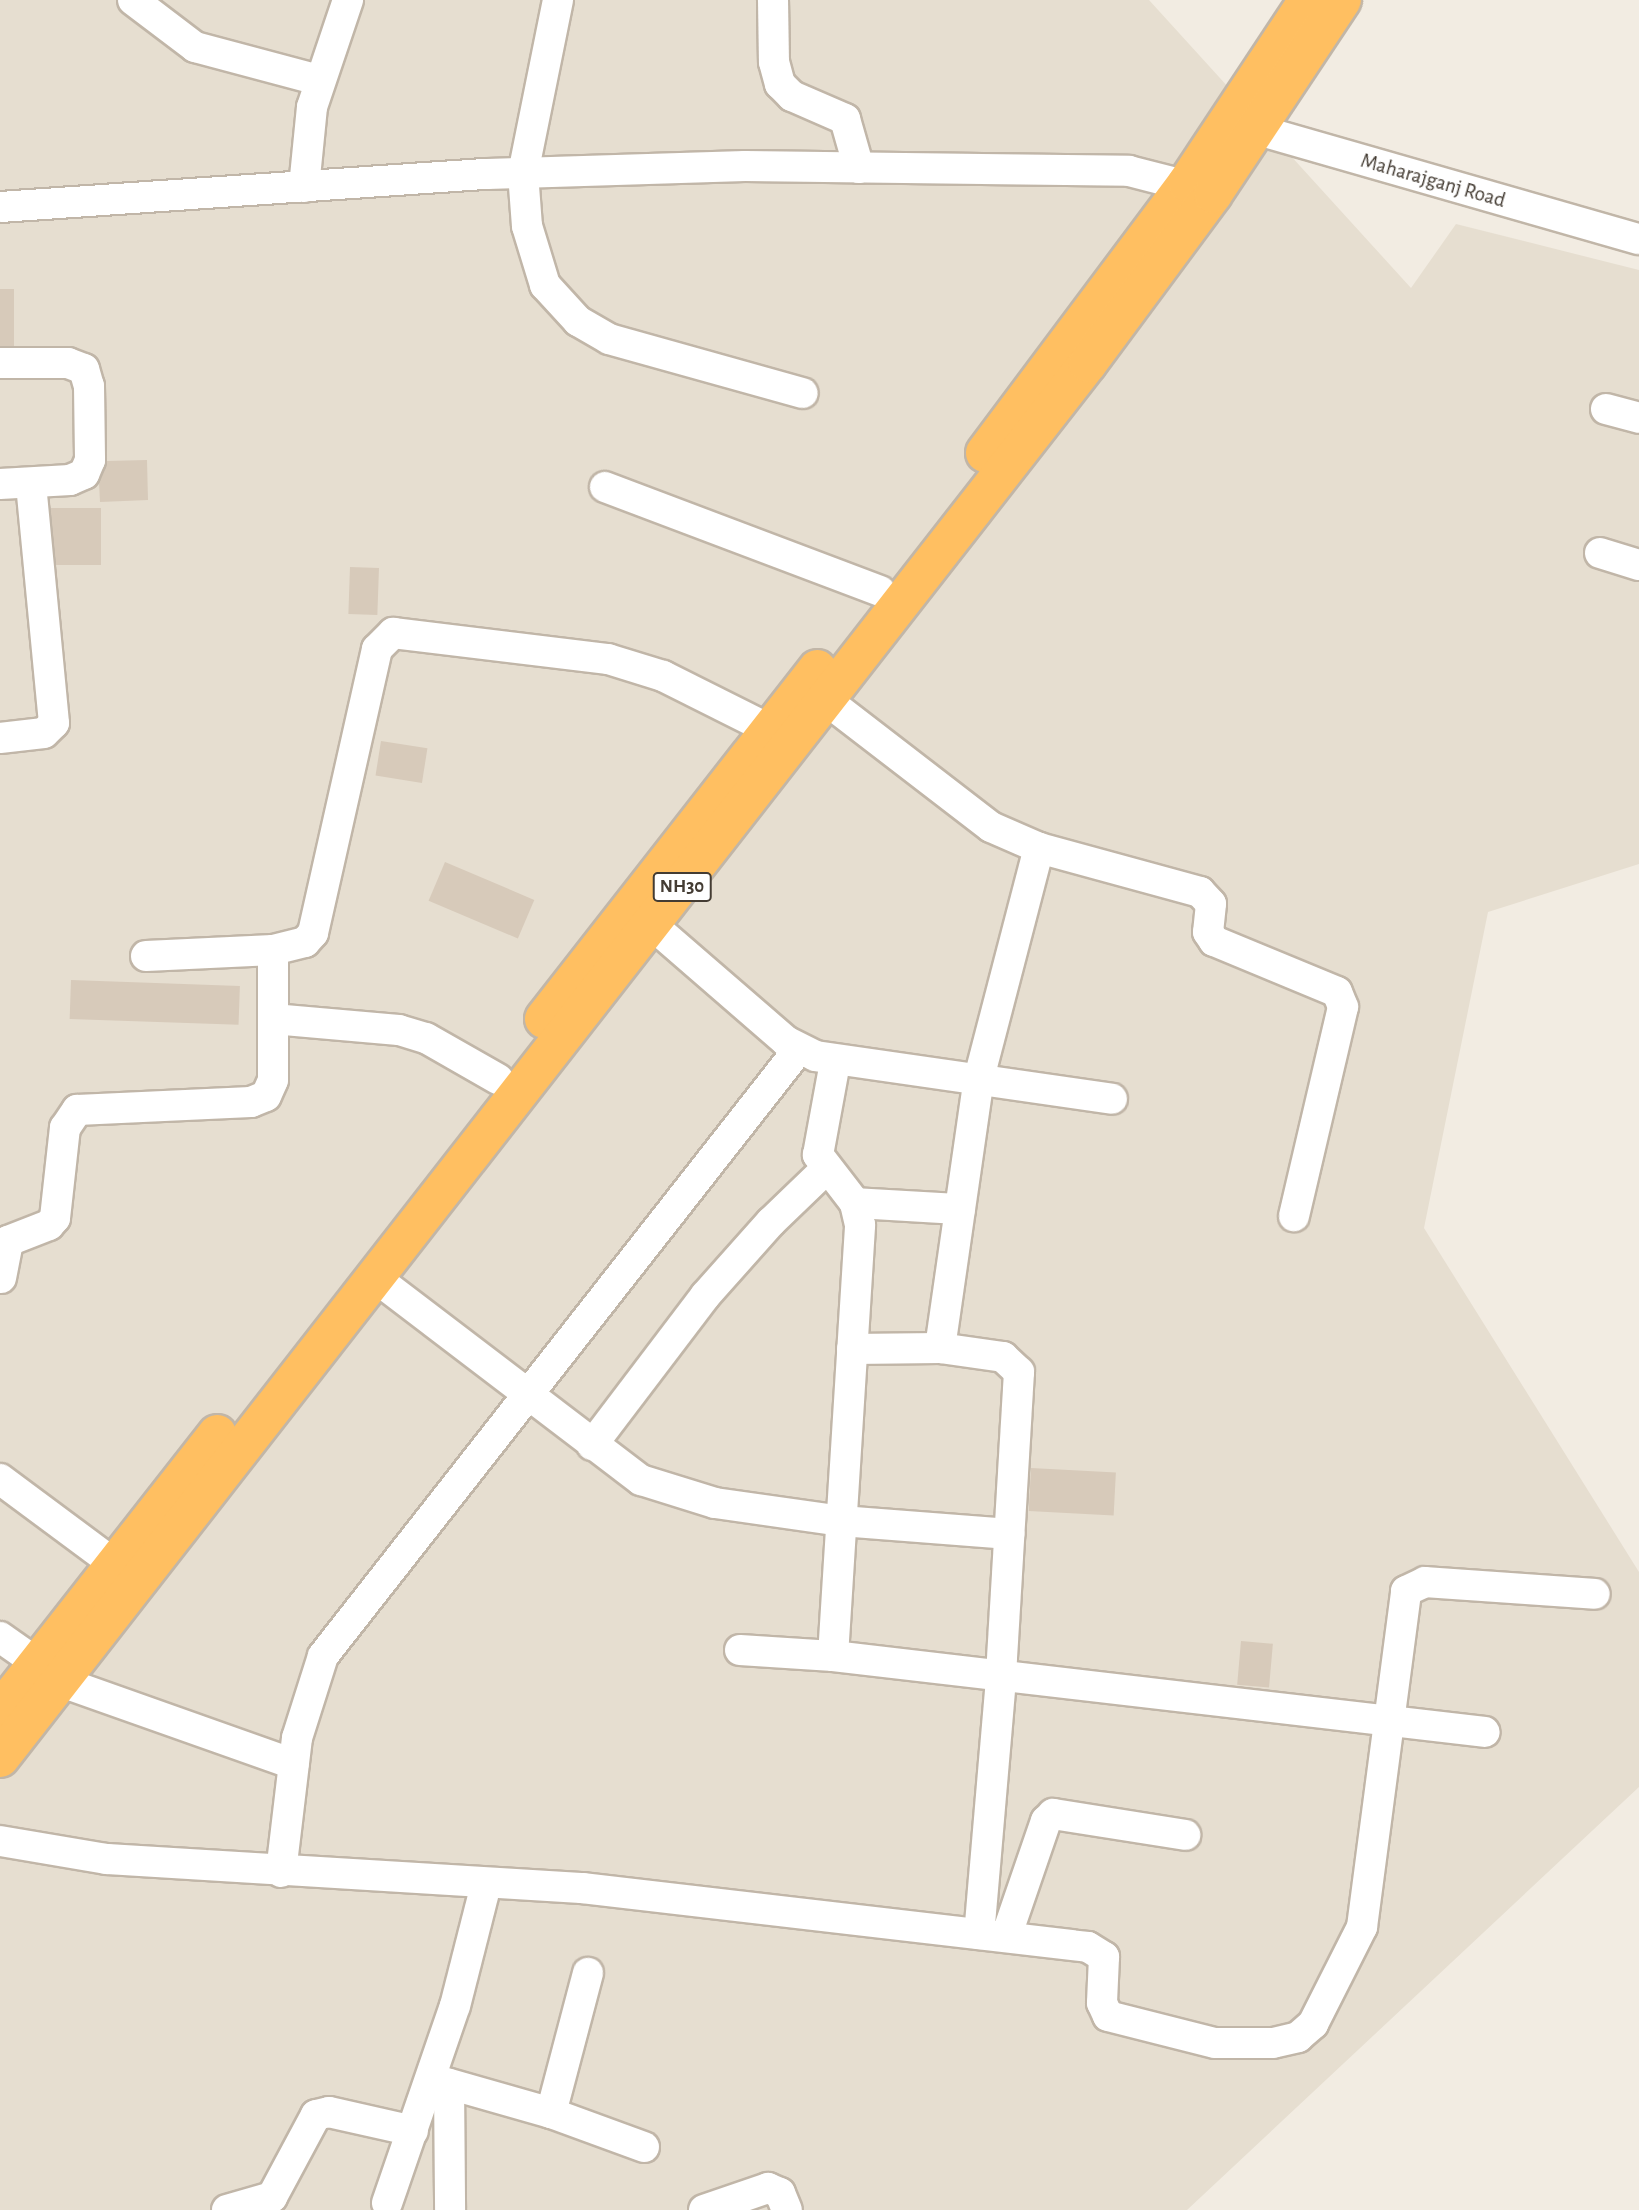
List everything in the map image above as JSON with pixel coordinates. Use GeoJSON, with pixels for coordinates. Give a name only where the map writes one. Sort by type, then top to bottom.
{"type":"FeatureCollection","features":[{"type":"Feature","properties":{"kind":"highway","name":"NH30"},"geometry":{"type":"LineString","coordinates":[[0,1711],[48,1672],[373,1276],[652,925],[826,700],[1200,188],[1240,125],[1308,0]]}},
{"type":"Feature","properties":{"kind":"highway","name":"NH30"},"geometry":{"type":"LineString","coordinates":[[1240,125],[1342,0]]}},
{"type":"Feature","properties":{"kind":"highway","name":"NH30"},"geometry":{"type":"LineString","coordinates":[[0,1758],[113,1563],[498,1079],[769,729],[1200,188]]}},
{"type":"Feature","properties":{"kind":"street"},"geometry":{"type":"LineString","coordinates":[[134,0],[195,47],[319,80]]}},
{"type":"Feature","properties":{"kind":"street"},"geometry":{"type":"LineString","coordinates":[[304,187],[307,139],[319,80],[348,0]]}},
{"type":"Feature","properties":{"kind":"street"},"geometry":{"type":"LineString","coordinates":[[558,0],[523,173],[534,261],[545,285],[578,321],[609,339],[656,355],[803,393]]}},
{"type":"Feature","properties":{"kind":"street"},"geometry":{"type":"LineString","coordinates":[[773,0],[774,62],[780,83],[792,96],[845,119],[859,168]]}},
{"type":"Feature","properties":{"kind":"street","name":"Maharajganj Road"},"geometry":{"type":"LineString","coordinates":[[1240,125],[1639,239]]}},
{"type":"Feature","properties":{"kind":"street"},"geometry":{"type":"LineString","coordinates":[[0,207],[523,173],[745,166],[1129,171],[1200,188]]}},
{"type":"Feature","properties":{"kind":"street"},"geometry":{"type":"LineString","coordinates":[[0,363],[78,364],[88,377],[88,468],[70,480],[0,484]]}},
{"type":"Feature","properties":{"kind":"street"},"geometry":{"type":"LineString","coordinates":[[1605,408],[1639,418]]}},
{"type":"Feature","properties":{"kind":"street"},"geometry":{"type":"LineString","coordinates":[[0,738],[44,733],[54,723],[31,483]]}},
{"type":"Feature","properties":{"kind":"street"},"geometry":{"type":"LineString","coordinates":[[605,487],[880,591]]}},
{"type":"Feature","properties":{"kind":"street"},"geometry":{"type":"LineString","coordinates":[[1600,553],[1639,565]]}},
{"type":"Feature","properties":{"kind":"street"},"geometry":{"type":"LineString","coordinates":[[146,956],[273,950],[305,942],[319,920],[377,649],[386,635],[402,633],[608,659],[663,676],[769,729]]}},
{"type":"Feature","properties":{"kind":"street"},"geometry":{"type":"LineString","coordinates":[[826,700],[971,814],[1040,848],[1200,892],[1211,904],[1208,932],[1214,941],[1338,992],[1343,1007],[1294,1216]]}},
{"type":"Feature","properties":{"kind":"street"},"geometry":{"type":"LineString","coordinates":[[940,1348],[979,1078],[1040,848]]}},
{"type":"Feature","properties":{"kind":"street"},"geometry":{"type":"LineString","coordinates":[[652,925],[799,1049],[835,1062],[979,1078],[1112,1098]]}},
{"type":"Feature","properties":{"kind":"street"},"geometry":{"type":"LineString","coordinates":[[1,1278],[8,1241],[49,1225],[55,1218],[65,1128],[72,1114],[89,1106],[259,1099],[270,1090],[273,950]]}},
{"type":"Feature","properties":{"kind":"street"},"geometry":{"type":"LineString","coordinates":[[273,1019],[399,1030],[425,1038],[498,1079]]}},
{"type":"Feature","properties":{"kind":"street"},"geometry":{"type":"LineString","coordinates":[[281,1872],[293,1764],[309,1690],[323,1656],[527,1392],[799,1049]]}},
{"type":"Feature","properties":{"kind":"street"},"geometry":{"type":"LineString","coordinates":[[833,1656],[860,1225],[855,1203],[825,1170],[818,1145],[835,1062]]}},
{"type":"Feature","properties":{"kind":"street"},"geometry":{"type":"LineString","coordinates":[[592,1445],[705,1296],[771,1222],[825,1170]]}},
{"type":"Feature","properties":{"kind":"street"},"geometry":{"type":"LineString","coordinates":[[855,1203],[960,1209]]}},
{"type":"Feature","properties":{"kind":"street"},"geometry":{"type":"LineString","coordinates":[[373,1276],[640,1480],[678,1494],[841,1521],[1010,1534]]}},
{"type":"Feature","properties":{"kind":"street"},"geometry":{"type":"LineString","coordinates":[[852,1349],[940,1348],[1003,1357],[1014,1362],[1019,1372],[1001,1679],[993,1936]]}},
{"type":"Feature","properties":{"kind":"street"},"geometry":{"type":"LineString","coordinates":[[0,1479],[113,1563]]}},
{"type":"Feature","properties":{"kind":"street"},"geometry":{"type":"LineString","coordinates":[[0,1841],[106,1859],[281,1872],[582,1888],[993,1936],[1101,1952],[1106,1964],[1103,2009],[1115,2018],[1225,2044],[1298,2037],[1313,2024],[1362,1927],[1390,1722],[1403,1599],[1411,1586],[1425,1582],[1595,1594]]}},
{"type":"Feature","properties":{"kind":"street"},"geometry":{"type":"LineString","coordinates":[[0,1637],[48,1672],[293,1764]]}},
{"type":"Feature","properties":{"kind":"street"},"geometry":{"type":"LineString","coordinates":[[740,1650],[833,1656],[1001,1679],[1485,1732]]}},
{"type":"Feature","properties":{"kind":"street"},"geometry":{"type":"LineString","coordinates":[[993,1936],[1046,1821],[1053,1814],[1185,1835]]}},
{"type":"Feature","properties":{"kind":"street"},"geometry":{"type":"LineString","coordinates":[[387,2203],[413,2131],[440,2081],[485,1884]]}},
{"type":"Feature","properties":{"kind":"street"},"geometry":{"type":"LineString","coordinates":[[551,2113],[588,1973]]}},
{"type":"Feature","properties":{"kind":"street"},"geometry":{"type":"LineString","coordinates":[[440,2081],[551,2113],[643,2147]]}},
{"type":"Feature","properties":{"kind":"street"},"geometry":{"type":"LineString","coordinates":[[440,2081],[450,2210]]}},
{"type":"Feature","properties":{"kind":"street"},"geometry":{"type":"LineString","coordinates":[[227,2210],[272,2197],[316,2115],[329,2112],[413,2131]]}},
{"type":"Feature","properties":{"kind":"street"},"geometry":{"type":"LineString","coordinates":[[704,2210],[768,2188],[780,2193],[787,2210]]}},
{"type":"Feature","properties":{"kind":"shaded area"},"geometry":{"type":"Polygon","coordinates":[[[0,0],[1149,0],[1411,288],[1456,224],[1639,270],[1639,864],[1488,912],[1424,1228],[1639,1572],[1639,1787],[1187,2210],[0,2210],[0,0]]]}},
{"type":"Feature","properties":{"kind":"building"},"geometry":{"type":"Polygon","coordinates":[[[0,289],[14,289],[14,346],[0,346],[0,289]]]}},
{"type":"Feature","properties":{"kind":"building"},"geometry":{"type":"Polygon","coordinates":[[[147,460],[148,500],[100,502],[99,482],[107,461],[147,460]]]}},
{"type":"Feature","properties":{"kind":"building"},"geometry":{"type":"Polygon","coordinates":[[[51,508],[101,508],[101,565],[51,565],[51,508]]]}},
{"type":"Feature","properties":{"kind":"building"},"geometry":{"type":"Polygon","coordinates":[[[350,567],[379,568],[377,615],[348,614],[350,567]]]}},
{"type":"Feature","properties":{"kind":"building"},"geometry":{"type":"Polygon","coordinates":[[[381,741],[427,748],[422,783],[376,776],[381,741]]]}},
{"type":"Feature","properties":{"kind":"building"},"geometry":{"type":"Polygon","coordinates":[[[445,862],[534,900],[518,939],[429,901],[445,862]]]}},
{"type":"Feature","properties":{"kind":"building"},"geometry":{"type":"Polygon","coordinates":[[[71,980],[240,986],[239,1025],[70,1019],[71,980]]]}},
{"type":"Feature","properties":{"kind":"building"},"geometry":{"type":"Polygon","coordinates":[[[1031,1468],[1116,1472],[1114,1515],[1029,1511],[1031,1468]]]}},
{"type":"Feature","properties":{"kind":"building"},"geometry":{"type":"Polygon","coordinates":[[[1241,1641],[1273,1644],[1269,1688],[1237,1685],[1241,1641]]]}}]}
